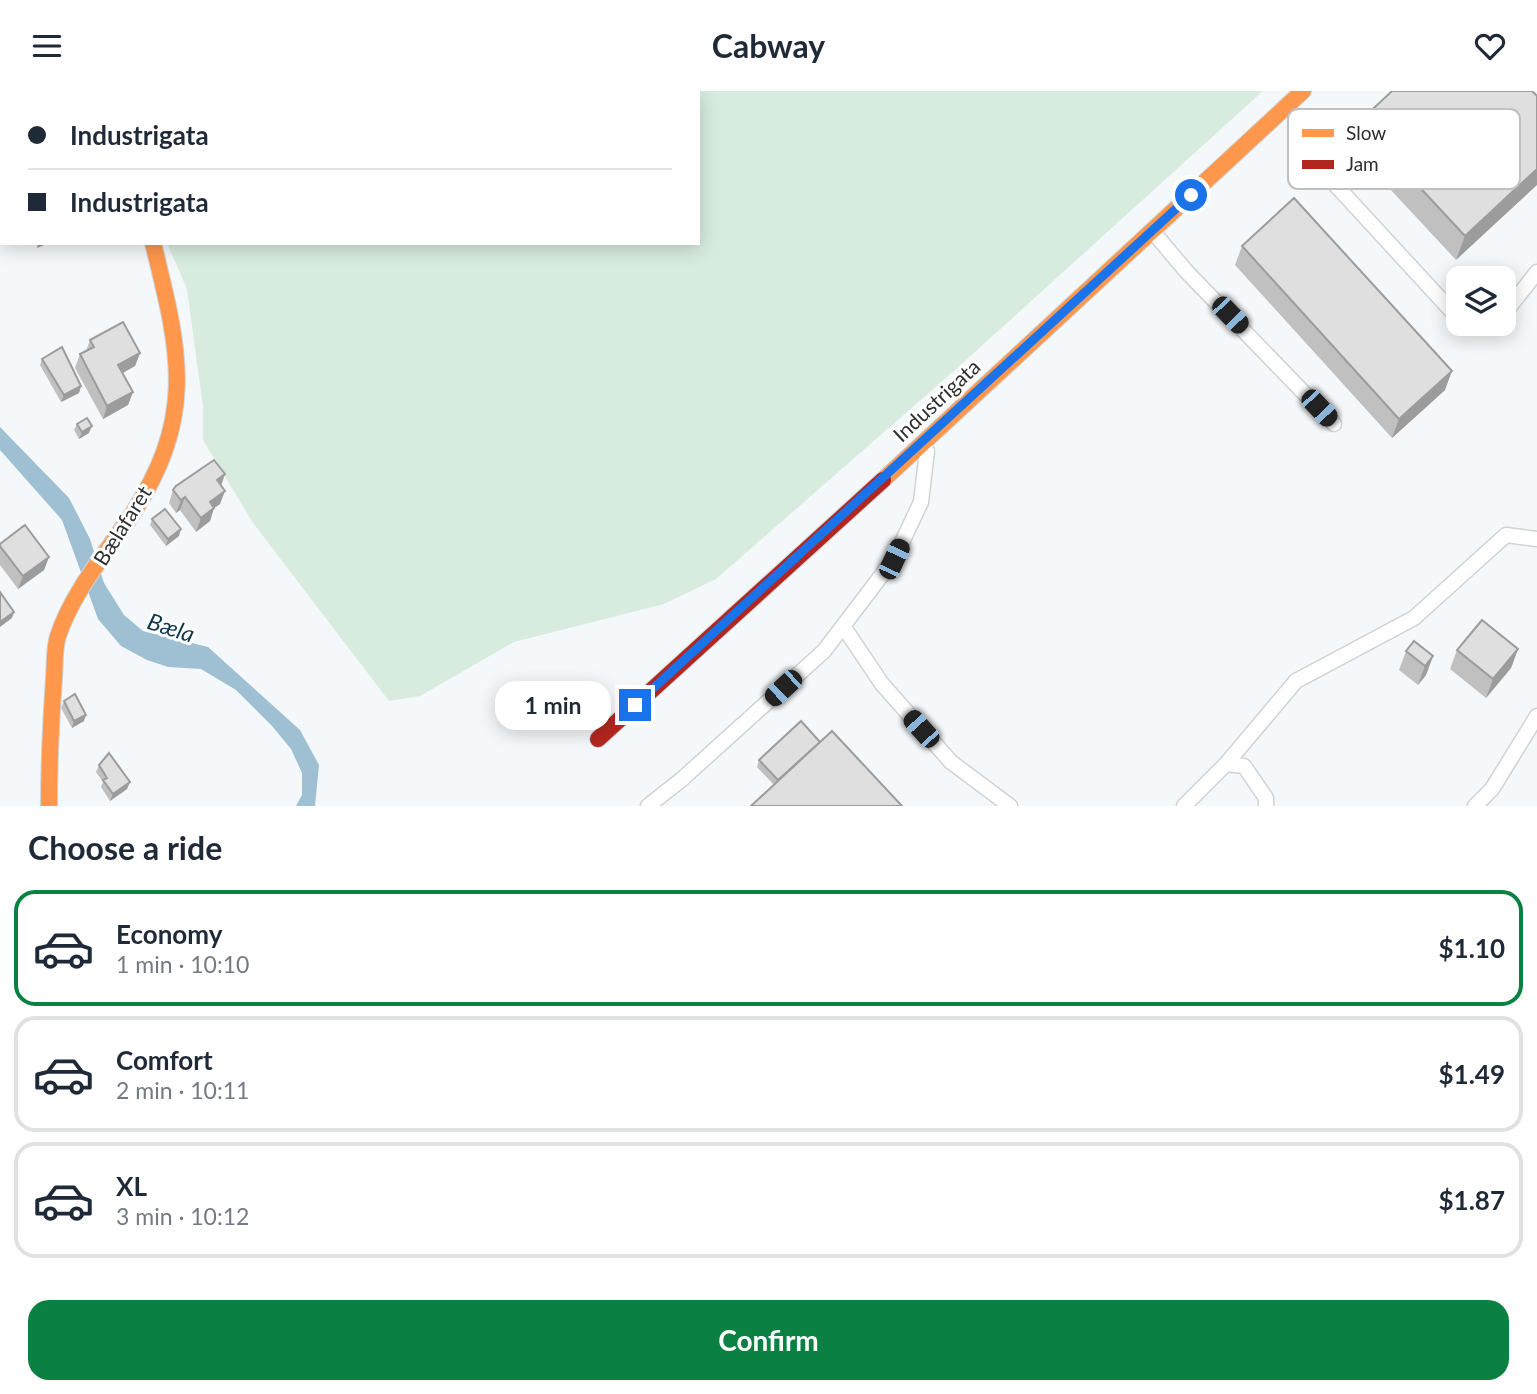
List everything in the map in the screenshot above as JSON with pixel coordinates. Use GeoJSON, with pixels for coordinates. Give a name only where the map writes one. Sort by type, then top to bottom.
{"type":"FeatureCollection","features":[{"type":"Feature","properties":{"kind":"street","name":"Industrigata"},"geometry":{"type":"LineString","coordinates":[[598,739],[928,439],[1303,91]]}},
{"type":"Feature","properties":{"kind":"street","name":"Bælafaret"},"geometry":{"type":"LineString","coordinates":[[50,806],[49,753],[57,638],[81,589],[103,561],[157,470],[173,425],[179,383],[172,320],[153,245]]}},
{"type":"Feature","properties":{"kind":"lane"},"geometry":{"type":"LineString","coordinates":[[1339,189],[1446,306]]}},
{"type":"Feature","properties":{"kind":"lane"},"geometry":{"type":"LineString","coordinates":[[1153,232],[1186,271],[1334,424]]}},
{"type":"Feature","properties":{"kind":"lane"},"geometry":{"type":"LineString","coordinates":[[1516,299],[1537,272]]}},
{"type":"Feature","properties":{"kind":"lane"},"geometry":{"type":"LineString","coordinates":[[648,806],[814,660],[843,626],[894,559],[921,502],[928,439]]}},
{"type":"Feature","properties":{"kind":"lane"},"geometry":{"type":"LineString","coordinates":[[1184,806],[1226,764],[1296,681],[1414,618],[1506,535],[1537,539]]}},
{"type":"Feature","properties":{"kind":"lane"},"geometry":{"type":"LineString","coordinates":[[843,626],[882,684],[951,762],[1010,806]]}},
{"type":"Feature","properties":{"kind":"lane"},"geometry":{"type":"LineString","coordinates":[[1475,806],[1492,789],[1537,716]]}},
{"type":"Feature","properties":{"kind":"lane"},"geometry":{"type":"LineString","coordinates":[[1226,764],[1244,766],[1266,798],[1266,806]]}},
{"type":"Feature","properties":{"kind":"green space"},"geometry":{"type":"Polygon","coordinates":[[[700,91],[1263,91],[955,370],[716,579],[664,604],[514,642],[420,696],[389,701],[253,523],[203,440],[203,407],[187,289],[168,245],[700,245],[700,91]]]}},
{"type":"Feature","properties":{"kind":"water"},"geometry":{"type":"Polygon","coordinates":[[[0,427],[69,498],[90,539],[104,583],[124,615],[143,631],[208,647],[300,730],[319,765],[315,806],[296,806],[302,795],[302,773],[291,749],[236,690],[201,669],[168,667],[147,660],[121,646],[98,619],[62,520],[0,450],[0,427]]]}},
{"type":"Feature","properties":{"kind":"building"},"geometry":{"type":"Polygon","coordinates":[[[1392,91],[1532,91],[1537,96],[1537,169],[1520,185],[1520,109],[1373,109],[1392,91]]]}},
{"type":"Feature","properties":{"kind":"building"},"geometry":{"type":"Polygon","coordinates":[[[1421,189],[1516,189],[1465,236],[1421,189]]]}},
{"type":"Feature","properties":{"kind":"building"},"geometry":{"type":"Polygon","coordinates":[[[1294,198],[1452,371],[1399,419],[1242,246],[1294,198]]]}},
{"type":"Feature","properties":{"kind":"building"},"geometry":{"type":"Polygon","coordinates":[[[123,322],[140,353],[118,365],[133,392],[107,406],[80,354],[94,347],[90,340],[123,322]]]}},
{"type":"Feature","properties":{"kind":"building"},"geometry":{"type":"Polygon","coordinates":[[[62,347],[81,386],[64,395],[42,359],[62,347]]]}},
{"type":"Feature","properties":{"kind":"building"},"geometry":{"type":"Polygon","coordinates":[[[87,418],[92,426],[82,432],[77,424],[87,418]]]}},
{"type":"Feature","properties":{"kind":"building"},"geometry":{"type":"Polygon","coordinates":[[[214,460],[225,474],[217,480],[225,491],[210,502],[214,508],[201,518],[185,497],[181,500],[173,490],[214,460]]]}},
{"type":"Feature","properties":{"kind":"building"},"geometry":{"type":"Polygon","coordinates":[[[165,509],[181,529],[168,539],[152,519],[165,509]]]}},
{"type":"Feature","properties":{"kind":"building"},"geometry":{"type":"Polygon","coordinates":[[[25,525],[49,557],[23,576],[0,544],[25,525]]]}},
{"type":"Feature","properties":{"kind":"building"},"geometry":{"type":"Polygon","coordinates":[[[0,592],[14,612],[0,622],[0,592]]]}},
{"type":"Feature","properties":{"kind":"building"},"geometry":{"type":"Polygon","coordinates":[[[1482,620],[1518,649],[1493,679],[1457,650],[1482,620]]]}},
{"type":"Feature","properties":{"kind":"building"},"geometry":{"type":"Polygon","coordinates":[[[1414,641],[1433,656],[1425,666],[1406,651],[1414,641]]]}},
{"type":"Feature","properties":{"kind":"building"},"geometry":{"type":"Polygon","coordinates":[[[75,694],[86,715],[74,721],[64,701],[75,694]]]}},
{"type":"Feature","properties":{"kind":"building"},"geometry":{"type":"Polygon","coordinates":[[[801,721],[820,742],[778,780],[759,760],[801,721]]]}},
{"type":"Feature","properties":{"kind":"building"},"geometry":{"type":"Polygon","coordinates":[[[832,731],[902,806],[751,806],[832,731]]]}},
{"type":"Feature","properties":{"kind":"building"},"geometry":{"type":"Polygon","coordinates":[[[109,753],[130,782],[113,794],[103,780],[107,778],[99,765],[109,753]]]}},
{"type":"Feature","properties":{"kind":"traffic: slow"},"geometry":{"type":"LineString","coordinates":[[883,480],[1303,91]]}},
{"type":"Feature","properties":{"kind":"traffic: slow"},"geometry":{"type":"LineString","coordinates":[[49,806],[51,726],[58,636],[79,591],[149,485],[165,451],[173,418],[177,386],[176,354],[154,245]]}},
{"type":"Feature","properties":{"kind":"traffic: jam"},"geometry":{"type":"LineString","coordinates":[[598,739],[883,480]]}},
{"type":"Feature","properties":{"kind":"route"},"geometry":{"type":"LineString","coordinates":[[635,705],[1191,195]]}},
{"type":"Feature","properties":{"kind":"water label","name":"Bæla"},"geometry":{"type":"Point","coordinates":[171,628]}}]}
